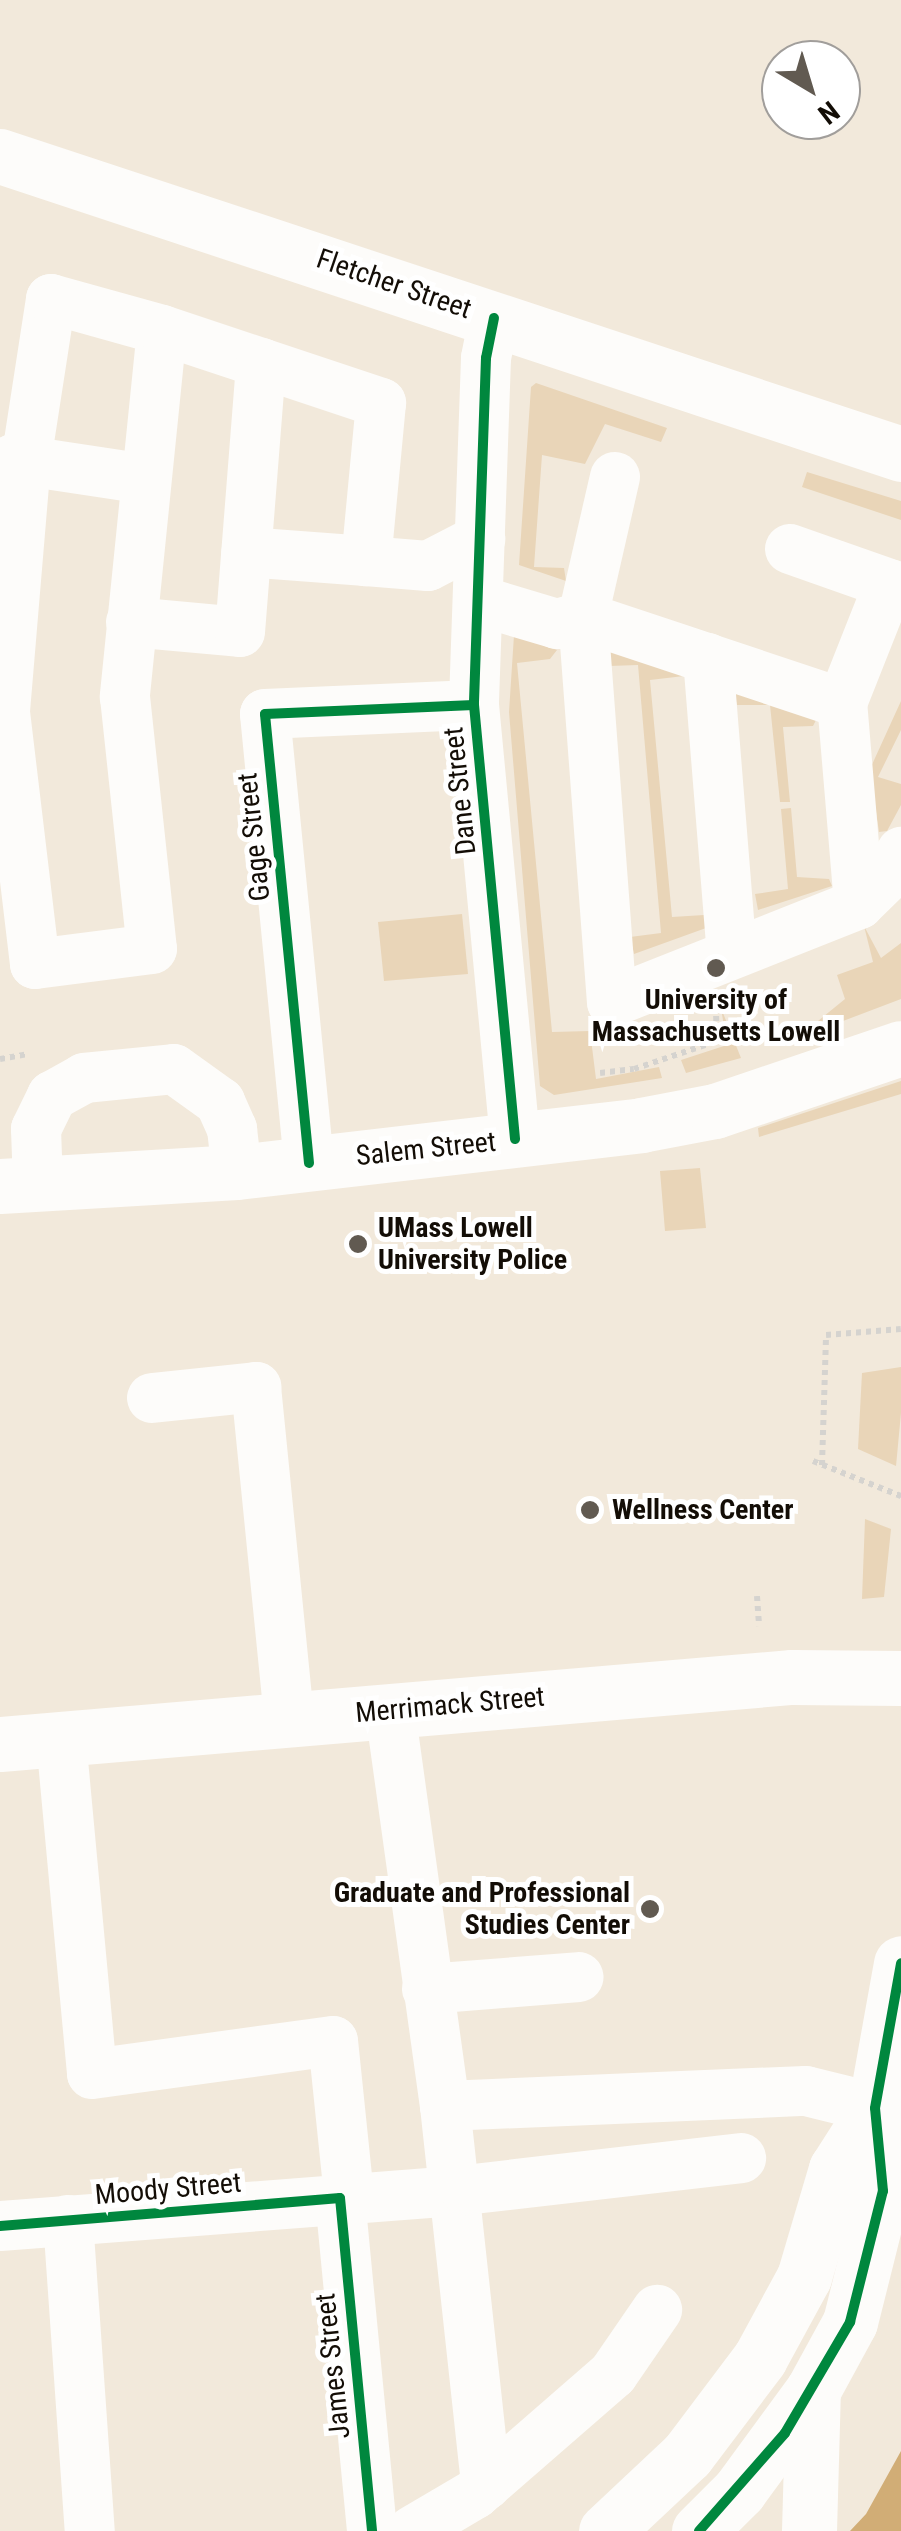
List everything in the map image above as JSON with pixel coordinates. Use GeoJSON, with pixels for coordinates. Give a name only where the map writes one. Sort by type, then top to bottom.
{"type":"FeatureCollection","features":[{"type":"Feature","properties":{"kind":"main road","name":"Fletcher Street"},"geometry":{"type":"LineString","coordinates":[[0,156],[901,454]]}},
{"type":"Feature","properties":{"kind":"main road","name":"Salem Street"},"geometry":{"type":"LineString","coordinates":[[19,1185],[237,1172],[715,1111],[901,1048]]}},
{"type":"Feature","properties":{"kind":"main road","name":"Merrimack Street"},"geometry":{"type":"LineString","coordinates":[[0,1744],[792,1677],[901,1678]]}},
{"type":"Feature","properties":{"kind":"main road"},"geometry":{"type":"LineString","coordinates":[[699,2531],[739,2491],[813,2390],[850,2322],[884,2192],[875,2108],[901,1963]]}},
{"type":"Feature","properties":{"kind":"main road"},"geometry":{"type":"LineString","coordinates":[[606,2531],[687,2455],[760,2358],[804,2276],[836,2169],[875,2108]]}},
{"type":"Feature","properties":{"kind":"main road"},"geometry":{"type":"LineString","coordinates":[[809,2531],[813,2390]]}},
{"type":"Feature","properties":{"kind":"street"},"geometry":{"type":"LineString","coordinates":[[162,330],[125,697],[152,949],[36,964],[5,711],[10,457],[51,300],[162,330],[381,404],[366,561]]}},
{"type":"Feature","properties":{"kind":"street","name":"Dane Street"},"geometry":{"type":"LineString","coordinates":[[494,318],[486,358],[474,705],[515,1139]]}},
{"type":"Feature","properties":{"kind":"street"},"geometry":{"type":"LineString","coordinates":[[131,622],[240,632],[262,363]]}},
{"type":"Feature","properties":{"kind":"street"},"geometry":{"type":"LineString","coordinates":[[10,457],[145,479]]}},
{"type":"Feature","properties":{"kind":"street"},"geometry":{"type":"LineString","coordinates":[[615,477],[583,617],[612,1002],[725,972],[858,904],[890,874],[901,852]]}},
{"type":"Feature","properties":{"kind":"street"},"geometry":{"type":"LineString","coordinates":[[790,548],[895,586],[842,703],[858,904]]}},
{"type":"Feature","properties":{"kind":"street"},"geometry":{"type":"LineString","coordinates":[[246,552],[481,568],[570,596],[583,617],[842,703]]}},
{"type":"Feature","properties":{"kind":"street"},"geometry":{"type":"LineString","coordinates":[[708,658],[725,972]]}},
{"type":"Feature","properties":{"kind":"street","name":"Gage Street"},"geometry":{"type":"LineString","coordinates":[[309,1163],[265,714],[474,705]]}},
{"type":"Feature","properties":{"kind":"street"},"geometry":{"type":"LineString","coordinates":[[19,1185],[36,1129],[52,1096],[84,1078],[174,1069],[220,1102],[232,1129],[237,1172]]}},
{"type":"Feature","properties":{"kind":"street"},"geometry":{"type":"LineString","coordinates":[[152,1398],[256,1388],[289,1718]]}},
{"type":"Feature","properties":{"kind":"street"},"geometry":{"type":"LineString","coordinates":[[390,1710],[445,2106],[486,2484]]}},
{"type":"Feature","properties":{"kind":"street","name":"James Street"},"geometry":{"type":"LineString","coordinates":[[61,1739],[92,2074],[333,2041],[372,2531]]}},
{"type":"Feature","properties":{"kind":"street"},"geometry":{"type":"LineString","coordinates":[[426,1989],[579,1977]]}},
{"type":"Feature","properties":{"kind":"street"},"geometry":{"type":"LineString","coordinates":[[445,2106],[806,2090],[875,2108]]}},
{"type":"Feature","properties":{"kind":"street","name":"Moody Street"},"geometry":{"type":"LineString","coordinates":[[0,2226],[453,2190],[741,2158]]}},
{"type":"Feature","properties":{"kind":"street"},"geometry":{"type":"LineString","coordinates":[[68,2220],[90,2531]]}},
{"type":"Feature","properties":{"kind":"street"},"geometry":{"type":"LineString","coordinates":[[412,2531],[486,2484],[613,2374],[657,2310]]}},
{"type":"Feature","properties":{"kind":"path"},"geometry":{"type":"LineString","coordinates":[[600,1073],[634,1069],[717,1041],[725,972]]}},
{"type":"Feature","properties":{"kind":"path"},"geometry":{"type":"LineString","coordinates":[[0,1059],[33,1054]]}},
{"type":"Feature","properties":{"kind":"path"},"geometry":{"type":"LineString","coordinates":[[822,1464],[826,1335],[901,1329]]}},
{"type":"Feature","properties":{"kind":"path"},"geometry":{"type":"LineString","coordinates":[[813,1461],[901,1496]]}},
{"type":"Feature","properties":{"kind":"path"},"geometry":{"type":"LineString","coordinates":[[757,1596],[759,1626]]}},
{"type":"Feature","properties":{"kind":"shaded area"},"geometry":{"type":"Polygon","coordinates":[[[536,383],[667,428],[661,442],[605,424],[585,464],[542,455],[534,567],[564,568],[566,581],[519,565],[531,387],[536,383]]]}},
{"type":"Feature","properties":{"kind":"shaded area"},"geometry":{"type":"Polygon","coordinates":[[[807,472],[901,501],[901,520],[802,487],[807,472]]]}},
{"type":"Feature","properties":{"kind":"shaded area"},"geometry":{"type":"Polygon","coordinates":[[[514,635],[557,650],[550,659],[517,663],[552,1032],[590,1031],[596,1079],[659,1067],[662,1078],[554,1095],[540,1086],[509,712],[514,635]]]}},
{"type":"Feature","properties":{"kind":"shaded area"},"geometry":{"type":"Polygon","coordinates":[[[603,649],[684,676],[650,680],[672,917],[704,915],[706,928],[634,954],[630,937],[661,933],[638,665],[609,666],[603,649]]]}},
{"type":"Feature","properties":{"kind":"shaded area"},"geometry":{"type":"Polygon","coordinates":[[[741,689],[818,716],[813,726],[783,727],[790,802],[780,802],[770,705],[737,705],[734,693],[741,689]]]}},
{"type":"Feature","properties":{"kind":"shaded area"},"geometry":{"type":"Polygon","coordinates":[[[901,701],[901,730],[878,777],[901,784],[901,805],[887,831],[879,832],[870,769],[901,701]]]}},
{"type":"Feature","properties":{"kind":"shaded area"},"geometry":{"type":"Polygon","coordinates":[[[791,808],[797,877],[829,879],[832,886],[758,910],[755,894],[788,889],[781,809],[791,808]]]}},
{"type":"Feature","properties":{"kind":"shaded area"},"geometry":{"type":"Polygon","coordinates":[[[462,914],[468,974],[384,981],[378,922],[462,914]]]}},
{"type":"Feature","properties":{"kind":"shaded area"},"geometry":{"type":"Polygon","coordinates":[[[864,926],[881,958],[901,943],[901,999],[822,1029],[818,1021],[845,999],[837,975],[873,962],[864,926]]]}},
{"type":"Feature","properties":{"kind":"shaded area"},"geometry":{"type":"Polygon","coordinates":[[[721,1008],[741,1058],[686,1073],[681,1060],[727,1045],[721,1008]]]}},
{"type":"Feature","properties":{"kind":"shaded area"},"geometry":{"type":"Polygon","coordinates":[[[901,1081],[901,1094],[759,1137],[758,1128],[901,1081]]]}},
{"type":"Feature","properties":{"kind":"shaded area"},"geometry":{"type":"Polygon","coordinates":[[[700,1168],[706,1228],[665,1231],[660,1171],[700,1168]]]}},
{"type":"Feature","properties":{"kind":"shaded area"},"geometry":{"type":"Polygon","coordinates":[[[901,1367],[896,1466],[858,1449],[862,1373],[901,1367]]]}},
{"type":"Feature","properties":{"kind":"shaded area"},"geometry":{"type":"Polygon","coordinates":[[[865,1519],[891,1529],[884,1597],[862,1599],[865,1519]]]}},
{"type":"Feature","properties":{"kind":"shaded area"},"geometry":{"type":"Polygon","coordinates":[[[901,2451],[901,2531],[850,2531],[866,2514],[901,2451]]]}},
{"type":"Feature","properties":{"kind":"cycle path"},"geometry":{"type":"LineString","coordinates":[[494,318],[486,358],[474,705],[515,1139]]}},
{"type":"Feature","properties":{"kind":"cycle path"},"geometry":{"type":"LineString","coordinates":[[309,1163],[265,714],[474,705]]}},
{"type":"Feature","properties":{"kind":"cycle path"},"geometry":{"type":"LineString","coordinates":[[699,2531],[785,2433],[850,2322],[883,2191],[875,2108],[901,1963]]}},
{"type":"Feature","properties":{"kind":"cycle path"},"geometry":{"type":"LineString","coordinates":[[0,2226],[340,2198],[372,2531]]}},
{"type":"Feature","properties":{"kind":"place","name":"University of Massachusetts Lowell"},"geometry":{"type":"Point","coordinates":[716,968]}},
{"type":"Feature","properties":{"kind":"place","name":"UMass Lowell University Police"},"geometry":{"type":"Point","coordinates":[358,1244]}},
{"type":"Feature","properties":{"kind":"place","name":"Wellness Center"},"geometry":{"type":"Point","coordinates":[590,1510]}},
{"type":"Feature","properties":{"kind":"place","name":"Graduate and Professional Studies Center"},"geometry":{"type":"Point","coordinates":[650,1909]}}]}
